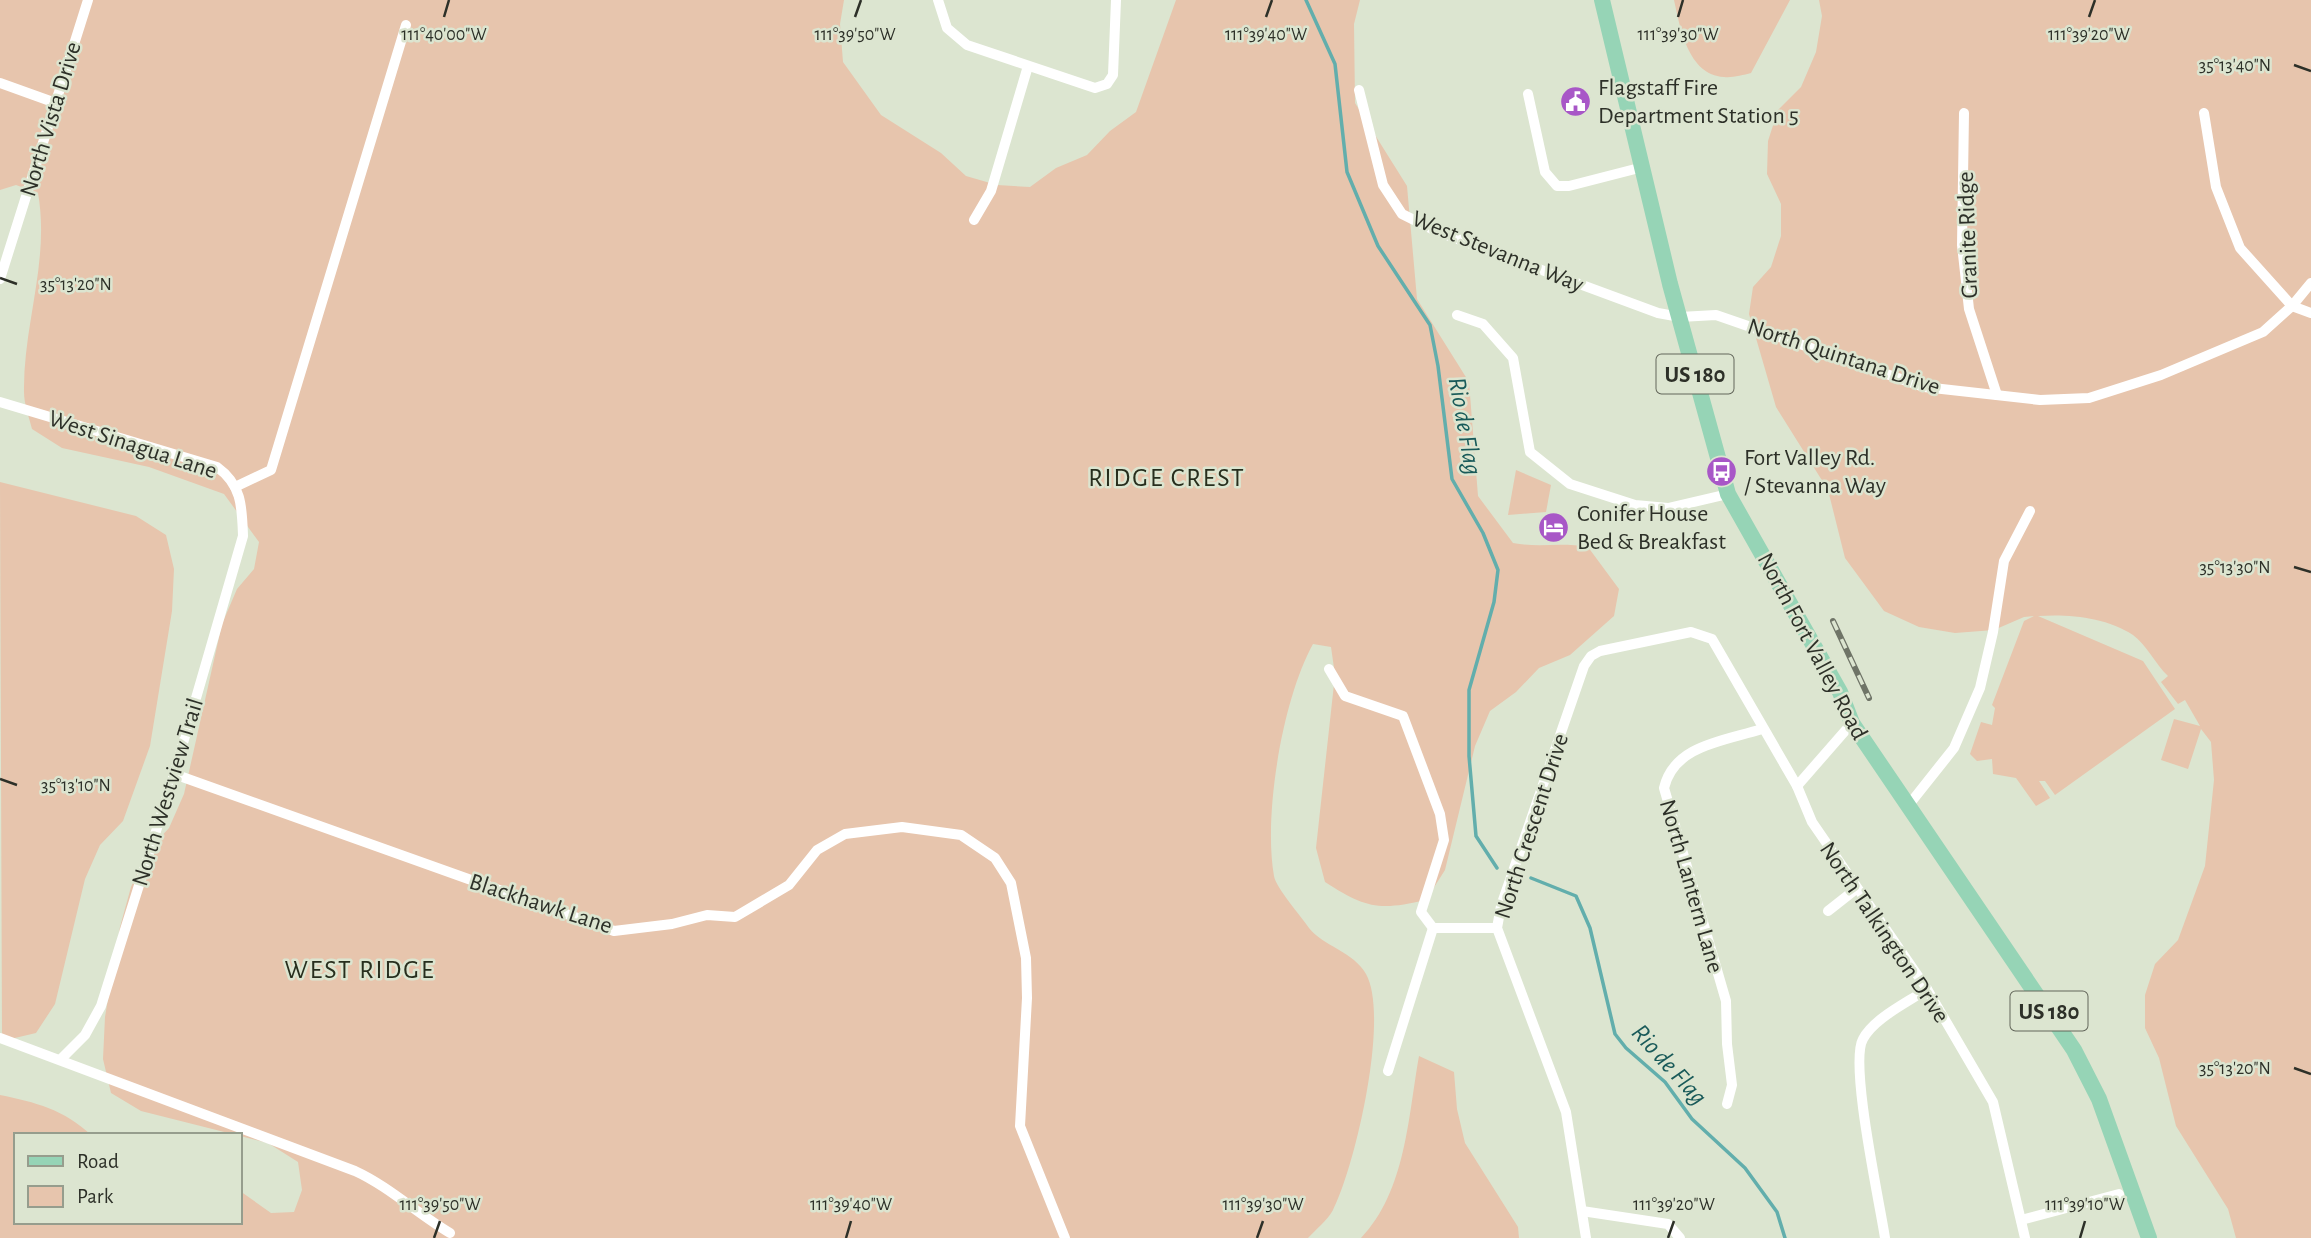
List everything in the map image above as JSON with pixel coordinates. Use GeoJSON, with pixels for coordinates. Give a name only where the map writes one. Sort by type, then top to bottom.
{"type":"FeatureCollection","features":[{"type":"Feature","properties":{"kind":"main road","name":"North Fort Valley Road"},"geometry":{"type":"LineString","coordinates":[[1602,0],[1680,317],[1728,494],[1840,692],[1852,723],[2065,1034],[2088,1076],[2149,1238]]}},
{"type":"Feature","properties":{"kind":"street","name":"North Vista Drive"},"geometry":{"type":"LineString","coordinates":[[0,279],[53,102],[88,0]]}},
{"type":"Feature","properties":{"kind":"street"},"geometry":{"type":"LineString","coordinates":[[937,0],[947,27],[967,45],[1095,88],[1107,84],[1114,75],[1116,0]]}},
{"type":"Feature","properties":{"kind":"street"},"geometry":{"type":"LineString","coordinates":[[235,487],[271,470],[406,25]]}},
{"type":"Feature","properties":{"kind":"street"},"geometry":{"type":"LineString","coordinates":[[974,220],[991,191],[1028,66]]}},
{"type":"Feature","properties":{"kind":"street"},"geometry":{"type":"LineString","coordinates":[[0,83],[53,102]]}},
{"type":"Feature","properties":{"kind":"street","name":"West Stevanna Way"},"geometry":{"type":"LineString","coordinates":[[1359,90],[1382,185],[1402,214],[1448,236],[1658,313],[1680,317]]}},
{"type":"Feature","properties":{"kind":"street"},"geometry":{"type":"LineString","coordinates":[[1528,94],[1545,172],[1557,186],[1569,187],[1643,167]]}},
{"type":"Feature","properties":{"kind":"street","name":"Granite Ridge"},"geometry":{"type":"LineString","coordinates":[[1964,113],[1962,245],[1969,309],[1997,395]]}},
{"type":"Feature","properties":{"kind":"street"},"geometry":{"type":"LineString","coordinates":[[2204,113],[2216,187],[2240,248],[2292,306],[2311,313]]}},
{"type":"Feature","properties":{"kind":"street","name":"North Quintana Drive"},"geometry":{"type":"LineString","coordinates":[[1680,317],[1716,315],[1924,387],[2040,400],[2089,398],[2161,375],[2263,332],[2292,306],[2311,283]]}},
{"type":"Feature","properties":{"kind":"street"},"geometry":{"type":"LineString","coordinates":[[1457,315],[1483,324],[1513,358],[1530,452],[1570,484],[1634,505],[1668,508],[1728,494]]}},
{"type":"Feature","properties":{"kind":"street","name":"West Sinagua Lane"},"geometry":{"type":"LineString","coordinates":[[0,402],[217,467],[233,479],[242,511]]}},
{"type":"Feature","properties":{"kind":"street","name":"North Westview Trail"},"geometry":{"type":"LineString","coordinates":[[61,1059],[85,1035],[101,1006],[174,775],[243,536],[242,511]]}},
{"type":"Feature","properties":{"kind":"street"},"geometry":{"type":"LineString","coordinates":[[1908,806],[1954,748],[1980,688],[1993,632],[2004,561],[2029,511]]}},
{"type":"Feature","properties":{"kind":"street","name":"North Crescent Drive"},"geometry":{"type":"LineString","coordinates":[[1586,1238],[1566,1112],[1497,928],[1584,666],[1591,656],[1601,651],[1691,632],[1712,639]]}},
{"type":"Feature","properties":{"kind":"street","name":"North Talkington Drive"},"geometry":{"type":"LineString","coordinates":[[1712,639],[1797,786],[1812,822],[1927,989],[1993,1102],[2025,1238]]}},
{"type":"Feature","properties":{"kind":"street"},"geometry":{"type":"LineString","coordinates":[[1329,669],[1345,696],[1403,716],[1411,735],[1440,814],[1444,840],[1421,912],[1433,929]]}},
{"type":"Feature","properties":{"kind":"street"},"geometry":{"type":"LineString","coordinates":[[1797,786],[1852,723]]}},
{"type":"Feature","properties":{"kind":"street","name":"North Lantern Lane"},"geometry":{"type":"LineString","coordinates":[[1727,1104],[1732,1085],[1726,1001],[1664,788],[1667,772],[1685,754],[1762,729]]}},
{"type":"Feature","properties":{"kind":"street","name":"Blackhawk Lane"},"geometry":{"type":"LineString","coordinates":[[174,775],[614,931],[672,924],[707,915],[736,917],[789,885],[817,850],[845,834],[902,827],[961,835],[995,859],[1011,883],[1026,958],[1027,998],[1020,1126],[1065,1238]]}},
{"type":"Feature","properties":{"kind":"street"},"geometry":{"type":"LineString","coordinates":[[1828,911],[1856,889]]}},
{"type":"Feature","properties":{"kind":"street"},"geometry":{"type":"LineString","coordinates":[[1433,929],[1497,928]]}},
{"type":"Feature","properties":{"kind":"street"},"geometry":{"type":"LineString","coordinates":[[1388,1071],[1433,929]]}},
{"type":"Feature","properties":{"kind":"street"},"geometry":{"type":"LineString","coordinates":[[1885,1238],[1861,1086],[1859,1048],[1872,1028],[1927,989]]}},
{"type":"Feature","properties":{"kind":"street"},"geometry":{"type":"LineString","coordinates":[[0,1038],[369,1177],[415,1212],[450,1233]]}},
{"type":"Feature","properties":{"kind":"street"},"geometry":{"type":"LineString","coordinates":[[2021,1220],[2119,1195]]}},
{"type":"Feature","properties":{"kind":"street"},"geometry":{"type":"LineString","coordinates":[[1582,1212],[1668,1224],[1680,1238]]}},
{"type":"Feature","properties":{"kind":"green space"},"geometry":{"type":"Polygon","coordinates":[[[0,0],[844,0],[840,24],[843,62],[881,115],[941,153],[966,176],[997,185],[1030,187],[1056,168],[1087,155],[1110,131],[1136,112],[1176,0],[1360,0],[1354,24],[1355,103],[1407,186],[1417,299],[1469,382],[1478,496],[1513,543],[1588,547],[1619,589],[1614,616],[1570,655],[1539,668],[1516,692],[1490,711],[1475,746],[1445,870],[1426,900],[1396,905],[1373,905],[1351,897],[1325,882],[1316,848],[1335,675],[1331,647],[1313,644],[1302,667],[1278,757],[1271,821],[1274,876],[1284,895],[1309,928],[1361,966],[1372,995],[1374,1023],[1367,1092],[1351,1161],[1333,1210],[1325,1221],[1308,1238],[0,1238],[0,1095],[49,1108],[71,1119],[89,1133],[14,1133],[14,1224],[242,1224],[242,1192],[271,1213],[294,1212],[302,1190],[298,1162],[268,1143],[242,1136],[242,1133],[228,1133],[141,1111],[111,1093],[103,1059],[105,1017],[120,927],[131,887],[146,853],[169,828],[184,794],[222,624],[237,589],[254,569],[259,542],[224,494],[149,467],[62,448],[32,429],[24,397],[27,342],[41,243],[38,193],[16,185],[0,190],[0,0]]]}},
{"type":"Feature","properties":{"kind":"green space"},"geometry":{"type":"Polygon","coordinates":[[[1674,0],[1790,0],[1751,73],[1727,77],[1712,74],[1694,59],[1683,36],[1674,0]]]}},
{"type":"Feature","properties":{"kind":"green space"},"geometry":{"type":"Polygon","coordinates":[[[1819,0],[2311,0],[2311,1238],[2236,1238],[2228,1209],[2176,1126],[2159,1058],[2145,1028],[2145,995],[2155,964],[2178,940],[2205,866],[2214,780],[2211,742],[2201,729],[2188,769],[2161,760],[2174,719],[2200,726],[2185,700],[2178,704],[2161,682],[2168,676],[2133,635],[2111,624],[2087,618],[2038,616],[2143,661],[2175,709],[2055,795],[2045,781],[2039,781],[2050,798],[2036,806],[2016,778],[1993,774],[1992,759],[1977,761],[1970,754],[1981,722],[1992,725],[1995,708],[1992,705],[2024,621],[2034,616],[2024,617],[1994,630],[1955,633],[1919,627],[1884,611],[1845,558],[1828,490],[1776,407],[1749,314],[1753,287],[1771,267],[1781,236],[1781,204],[1767,174],[1768,141],[1778,110],[1801,87],[1816,52],[1822,16],[1819,0]]]}},
{"type":"Feature","properties":{"kind":"green space"},"geometry":{"type":"Polygon","coordinates":[[[1516,470],[1551,485],[1546,512],[1508,515],[1516,470]]]}},
{"type":"Feature","properties":{"kind":"green space"},"geometry":{"type":"Polygon","coordinates":[[[0,482],[136,516],[166,535],[174,569],[172,611],[150,746],[123,821],[100,845],[85,879],[55,1004],[36,1033],[2,1041],[0,482]]]}},
{"type":"Feature","properties":{"kind":"green space"},"geometry":{"type":"Polygon","coordinates":[[[1419,1056],[1454,1072],[1457,1109],[1465,1143],[1518,1227],[1519,1238],[1361,1238],[1388,1198],[1396,1176],[1408,1128],[1419,1056]]]}},
{"type":"Feature","properties":{"kind":"waterway","name":"Rio de Flag"},"geometry":{"type":"LineString","coordinates":[[1306,0],[1335,64],[1347,172],[1378,246],[1430,325],[1438,366],[1452,479],[1483,533],[1498,570],[1494,602],[1469,690],[1469,756],[1476,836],[1497,868]]}},
{"type":"Feature","properties":{"kind":"waterway","name":"Rio de Flag"},"geometry":{"type":"LineString","coordinates":[[1531,878],[1576,896],[1590,928],[1615,1034],[1626,1048],[1665,1082],[1692,1119],[1745,1168],[1777,1212],[1785,1238]]}},
{"type":"Feature","properties":{"kind":"railway"},"geometry":{"type":"LineString","coordinates":[[1833,621],[1869,698]]}},
{"type":"Feature","properties":{"kind":"place","name":"Flagstaff Fire Department Station 5"},"geometry":{"type":"Point","coordinates":[1575,101]}},
{"type":"Feature","properties":{"kind":"place","name":"Fort Valley Rd. / Stevanna Way"},"geometry":{"type":"Point","coordinates":[1721,471]}},
{"type":"Feature","properties":{"kind":"place","name":"Conifer House Bed & Breakfast"},"geometry":{"type":"Point","coordinates":[1554,527]}},
{"type":"Feature","properties":{"kind":"district","name":"RIDGE CREST"},"geometry":{"type":"Point","coordinates":[1167,477]}},
{"type":"Feature","properties":{"kind":"district","name":"WEST RIDGE"},"geometry":{"type":"Point","coordinates":[360,969]}}]}
